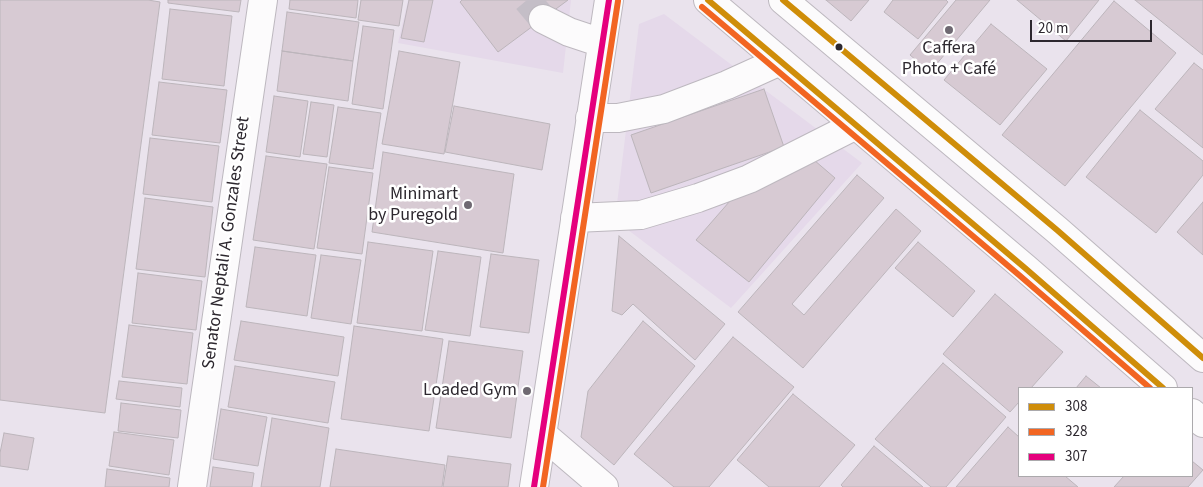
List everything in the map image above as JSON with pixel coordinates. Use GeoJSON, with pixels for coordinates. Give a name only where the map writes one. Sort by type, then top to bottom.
{"type":"FeatureCollection","features":[{"type":"Feature","properties":{"kind":"main road","name":"Senator Neptali A. Gonzales Street"},"geometry":{"type":"LineString","coordinates":[[192,487],[263,0]]}},
{"type":"Feature","properties":{"kind":"main road"},"geometry":{"type":"LineString","coordinates":[[534,487],[609,0]]}},
{"type":"Feature","properties":{"kind":"main road"},"geometry":{"type":"LineString","coordinates":[[708,0],[1025,268],[1162,387]]}},
{"type":"Feature","properties":{"kind":"main road"},"geometry":{"type":"LineString","coordinates":[[783,0],[1057,230],[1203,358]]}},
{"type":"Feature","properties":{"kind":"main road"},"geometry":{"type":"LineString","coordinates":[[543,19],[569,32],[602,43]]}},
{"type":"Feature","properties":{"kind":"main road"},"geometry":{"type":"LineString","coordinates":[[590,118],[618,118],[664,109],[728,85],[780,61]]}},
{"type":"Feature","properties":{"kind":"main road"},"geometry":{"type":"LineString","coordinates":[[575,218],[641,215],[698,198],[749,179],[856,125]]}},
{"type":"Feature","properties":{"kind":"main road"},"geometry":{"type":"LineString","coordinates":[[1193,414],[1203,423]]}},
{"type":"Feature","properties":{"kind":"main road"},"geometry":{"type":"LineString","coordinates":[[542,434],[604,487]]}},
{"type":"Feature","properties":{"kind":"shaded area"},"geometry":{"type":"Polygon","coordinates":[[[408,0],[571,0],[563,73],[398,43],[408,0]]]}},
{"type":"Feature","properties":{"kind":"shaded area"},"geometry":{"type":"Polygon","coordinates":[[[664,14],[862,163],[731,308],[615,220],[639,24],[664,14]]]}},
{"type":"Feature","properties":{"kind":"building"},"geometry":{"type":"Polygon","coordinates":[[[0,0],[148,0],[160,2],[105,413],[0,400],[0,0]]]}},
{"type":"Feature","properties":{"kind":"building"},"geometry":{"type":"Polygon","coordinates":[[[168,0],[241,0],[239,12],[168,3],[168,0]]]}},
{"type":"Feature","properties":{"kind":"building"},"geometry":{"type":"Polygon","coordinates":[[[290,0],[358,0],[356,18],[289,9],[290,0]]]}},
{"type":"Feature","properties":{"kind":"building"},"geometry":{"type":"Polygon","coordinates":[[[361,0],[403,0],[399,26],[358,20],[361,0]]]}},
{"type":"Feature","properties":{"kind":"building"},"geometry":{"type":"Polygon","coordinates":[[[409,0],[433,0],[424,42],[401,38],[409,0]]]}},
{"type":"Feature","properties":{"kind":"building"},"geometry":{"type":"Polygon","coordinates":[[[462,0],[568,0],[498,52],[460,2],[462,0]]]}},
{"type":"Feature","properties":{"kind":"building"},"geometry":{"type":"Polygon","coordinates":[[[826,0],[869,0],[851,21],[826,0]]]}},
{"type":"Feature","properties":{"kind":"building"},"geometry":{"type":"Polygon","coordinates":[[[893,0],[946,0],[948,2],[918,39],[884,12],[893,0]]]}},
{"type":"Feature","properties":{"kind":"building"},"geometry":{"type":"Polygon","coordinates":[[[956,0],[990,0],[930,72],[910,55],[956,0]]]}},
{"type":"Feature","properties":{"kind":"building"},"geometry":{"type":"Polygon","coordinates":[[[1017,0],[1099,0],[1066,41],[1017,0]]]}},
{"type":"Feature","properties":{"kind":"building"},"geometry":{"type":"Polygon","coordinates":[[[1135,0],[1203,0],[1203,55],[1135,0]]]}},
{"type":"Feature","properties":{"kind":"building"},"geometry":{"type":"Polygon","coordinates":[[[1114,1],[1176,53],[1065,186],[1002,135],[1114,1]]]}},
{"type":"Feature","properties":{"kind":"building"},"geometry":{"type":"Polygon","coordinates":[[[170,9],[232,16],[224,86],[162,79],[170,9]]]}},
{"type":"Feature","properties":{"kind":"building"},"geometry":{"type":"Polygon","coordinates":[[[287,12],[359,22],[353,61],[282,51],[287,12]]]}},
{"type":"Feature","properties":{"kind":"building"},"geometry":{"type":"Polygon","coordinates":[[[991,24],[1047,69],[1000,125],[944,80],[991,24]]]}},
{"type":"Feature","properties":{"kind":"building"},"geometry":{"type":"Polygon","coordinates":[[[363,26],[394,30],[383,109],[352,104],[363,26]]]}},
{"type":"Feature","properties":{"kind":"building"},"geometry":{"type":"Polygon","coordinates":[[[282,51],[353,61],[348,101],[277,91],[282,51]]]}},
{"type":"Feature","properties":{"kind":"building"},"geometry":{"type":"Polygon","coordinates":[[[399,51],[460,62],[444,154],[382,144],[399,51]]]}},
{"type":"Feature","properties":{"kind":"building"},"geometry":{"type":"Polygon","coordinates":[[[1194,63],[1203,70],[1203,148],[1155,109],[1194,63]]]}},
{"type":"Feature","properties":{"kind":"building"},"geometry":{"type":"Polygon","coordinates":[[[159,82],[227,90],[220,143],[152,135],[159,82]]]}},
{"type":"Feature","properties":{"kind":"building"},"geometry":{"type":"Polygon","coordinates":[[[764,89],[784,147],[651,193],[631,135],[764,89]]]}},
{"type":"Feature","properties":{"kind":"building"},"geometry":{"type":"Polygon","coordinates":[[[274,96],[308,101],[300,157],[266,152],[274,96]]]}},
{"type":"Feature","properties":{"kind":"building"},"geometry":{"type":"Polygon","coordinates":[[[311,102],[334,105],[327,157],[303,154],[311,102]]]}},
{"type":"Feature","properties":{"kind":"building"},"geometry":{"type":"Polygon","coordinates":[[[454,106],[550,124],[542,170],[445,152],[454,106]]]}},
{"type":"Feature","properties":{"kind":"building"},"geometry":{"type":"Polygon","coordinates":[[[338,107],[381,113],[373,169],[329,163],[338,107]]]}},
{"type":"Feature","properties":{"kind":"building"},"geometry":{"type":"Polygon","coordinates":[[[1140,110],[1203,161],[1203,175],[1156,233],[1086,177],[1140,110]]]}},
{"type":"Feature","properties":{"kind":"building"},"geometry":{"type":"Polygon","coordinates":[[[150,138],[219,146],[212,202],[143,194],[150,138]]]}},
{"type":"Feature","properties":{"kind":"building"},"geometry":{"type":"Polygon","coordinates":[[[383,152],[514,174],[503,253],[372,232],[383,152]]]}},
{"type":"Feature","properties":{"kind":"building"},"geometry":{"type":"Polygon","coordinates":[[[266,156],[327,164],[314,249],[253,240],[266,156]]]}},
{"type":"Feature","properties":{"kind":"building"},"geometry":{"type":"Polygon","coordinates":[[[814,160],[835,178],[749,282],[696,240],[743,186],[814,160]]]}},
{"type":"Feature","properties":{"kind":"building"},"geometry":{"type":"Polygon","coordinates":[[[329,167],[373,173],[362,254],[317,248],[329,167]]]}},
{"type":"Feature","properties":{"kind":"building"},"geometry":{"type":"Polygon","coordinates":[[[857,175],[884,198],[792,304],[804,315],[896,209],[921,231],[803,368],[738,312],[857,175]]]}},
{"type":"Feature","properties":{"kind":"building"},"geometry":{"type":"Polygon","coordinates":[[[145,198],[213,207],[205,277],[136,269],[145,198]]]}},
{"type":"Feature","properties":{"kind":"building"},"geometry":{"type":"Polygon","coordinates":[[[1203,202],[1203,255],[1177,232],[1203,202]]]}},
{"type":"Feature","properties":{"kind":"building"},"geometry":{"type":"Polygon","coordinates":[[[619,236],[725,324],[695,360],[633,304],[622,315],[612,311],[619,236]]]}},
{"type":"Feature","properties":{"kind":"building"},"geometry":{"type":"Polygon","coordinates":[[[368,242],[433,251],[422,331],[357,323],[368,242]]]}},
{"type":"Feature","properties":{"kind":"building"},"geometry":{"type":"Polygon","coordinates":[[[918,242],[975,291],[953,317],[895,268],[918,242]]]}},
{"type":"Feature","properties":{"kind":"building"},"geometry":{"type":"Polygon","coordinates":[[[255,247],[316,255],[307,316],[246,307],[255,247]]]}},
{"type":"Feature","properties":{"kind":"building"},"geometry":{"type":"Polygon","coordinates":[[[438,251],[481,257],[470,336],[425,330],[438,251]]]}},
{"type":"Feature","properties":{"kind":"building"},"geometry":{"type":"Polygon","coordinates":[[[491,254],[539,260],[529,333],[480,327],[491,254]]]}},
{"type":"Feature","properties":{"kind":"building"},"geometry":{"type":"Polygon","coordinates":[[[321,255],[361,260],[351,324],[311,318],[321,255]]]}},
{"type":"Feature","properties":{"kind":"building"},"geometry":{"type":"Polygon","coordinates":[[[138,273],[202,281],[196,330],[132,323],[138,273]]]}},
{"type":"Feature","properties":{"kind":"building"},"geometry":{"type":"Polygon","coordinates":[[[995,294],[1063,352],[1032,387],[1018,387],[1018,403],[1010,412],[943,354],[995,294]]]}},
{"type":"Feature","properties":{"kind":"building"},"geometry":{"type":"Polygon","coordinates":[[[241,321],[344,337],[338,376],[234,360],[241,321]]]}},
{"type":"Feature","properties":{"kind":"building"},"geometry":{"type":"Polygon","coordinates":[[[643,321],[695,366],[614,465],[581,437],[588,391],[643,321]]]}},
{"type":"Feature","properties":{"kind":"building"},"geometry":{"type":"Polygon","coordinates":[[[129,325],[193,333],[187,384],[122,377],[129,325]]]}},
{"type":"Feature","properties":{"kind":"building"},"geometry":{"type":"Polygon","coordinates":[[[354,326],[443,339],[429,431],[341,419],[354,326]]]}},
{"type":"Feature","properties":{"kind":"building"},"geometry":{"type":"Polygon","coordinates":[[[733,337],[794,387],[709,487],[674,487],[634,454],[733,337]]]}},
{"type":"Feature","properties":{"kind":"building"},"geometry":{"type":"Polygon","coordinates":[[[449,341],[523,351],[511,438],[436,428],[449,341]]]}},
{"type":"Feature","properties":{"kind":"building"},"geometry":{"type":"Polygon","coordinates":[[[943,363],[1006,417],[946,487],[931,487],[875,439],[943,363]]]}},
{"type":"Feature","properties":{"kind":"building"},"geometry":{"type":"Polygon","coordinates":[[[235,366],[335,382],[328,423],[228,407],[235,366]]]}},
{"type":"Feature","properties":{"kind":"building"},"geometry":{"type":"Polygon","coordinates":[[[1086,376],[1100,387],[1077,387],[1086,376]]]}},
{"type":"Feature","properties":{"kind":"building"},"geometry":{"type":"Polygon","coordinates":[[[119,381],[182,388],[180,407],[116,399],[119,381]]]}},
{"type":"Feature","properties":{"kind":"building"},"geometry":{"type":"Polygon","coordinates":[[[793,394],[855,445],[819,487],[769,487],[737,460],[793,394]]]}},
{"type":"Feature","properties":{"kind":"building"},"geometry":{"type":"Polygon","coordinates":[[[121,403],[181,410],[178,438],[118,431],[121,403]]]}},
{"type":"Feature","properties":{"kind":"building"},"geometry":{"type":"Polygon","coordinates":[[[221,409],[267,417],[258,466],[213,459],[221,409]]]}},
{"type":"Feature","properties":{"kind":"building"},"geometry":{"type":"Polygon","coordinates":[[[272,418],[329,428],[320,487],[261,487],[272,418]]]}},
{"type":"Feature","properties":{"kind":"building"},"geometry":{"type":"Polygon","coordinates":[[[1008,427],[1018,436],[1018,477],[1066,477],[1078,487],[956,487],[1008,427]]]}},
{"type":"Feature","properties":{"kind":"building"},"geometry":{"type":"Polygon","coordinates":[[[114,432],[174,440],[169,475],[109,466],[114,432]]]}},
{"type":"Feature","properties":{"kind":"building"},"geometry":{"type":"Polygon","coordinates":[[[4,433],[34,438],[28,470],[0,466],[0,453],[4,433]]]}},
{"type":"Feature","properties":{"kind":"building"},"geometry":{"type":"Polygon","coordinates":[[[874,446],[923,487],[843,487],[841,485],[874,446]]]}},
{"type":"Feature","properties":{"kind":"building"},"geometry":{"type":"Polygon","coordinates":[[[336,449],[445,465],[442,487],[330,487],[336,449]]]}},
{"type":"Feature","properties":{"kind":"building"},"geometry":{"type":"Polygon","coordinates":[[[448,456],[511,464],[508,487],[443,487],[448,456]]]}},
{"type":"Feature","properties":{"kind":"building"},"geometry":{"type":"Polygon","coordinates":[[[1193,462],[1203,470],[1188,487],[1114,487],[1123,477],[1193,477],[1193,462]]]}},
{"type":"Feature","properties":{"kind":"building"},"geometry":{"type":"Polygon","coordinates":[[[213,467],[254,473],[252,487],[210,487],[213,467]]]}},
{"type":"Feature","properties":{"kind":"building"},"geometry":{"type":"Polygon","coordinates":[[[107,469],[170,478],[169,487],[105,487],[107,469]]]}},
{"type":"Feature","properties":{"kind":"tunnel"},"geometry":{"type":"LineString","coordinates":[[527,0],[543,19]]}},
{"type":"Feature","properties":{"kind":"transit line","name":"307"},"geometry":{"type":"LineString","coordinates":[[534,487],[609,0]]}},
{"type":"Feature","properties":{"kind":"transit line","name":"308"},"geometry":{"type":"LineString","coordinates":[[708,0],[1025,268],[1162,387]]}},
{"type":"Feature","properties":{"kind":"transit line","name":"308"},"geometry":{"type":"LineString","coordinates":[[783,0],[1057,230],[1203,358]]}},
{"type":"Feature","properties":{"kind":"transit line","name":"328"},"geometry":{"type":"LineString","coordinates":[[543,487],[618,1]]}},
{"type":"Feature","properties":{"kind":"transit line","name":"328"},"geometry":{"type":"LineString","coordinates":[[702,7],[1149,387]]}},
{"type":"Feature","properties":{"kind":"place","name":"Caffera Photo + Café"},"geometry":{"type":"Point","coordinates":[949,30]}},
{"type":"Feature","properties":{"kind":"place","name":"Minimart by Puregold"},"geometry":{"type":"Point","coordinates":[468,205]}},
{"type":"Feature","properties":{"kind":"place","name":"Loaded Gym"},"geometry":{"type":"Point","coordinates":[527,391]}}]}
